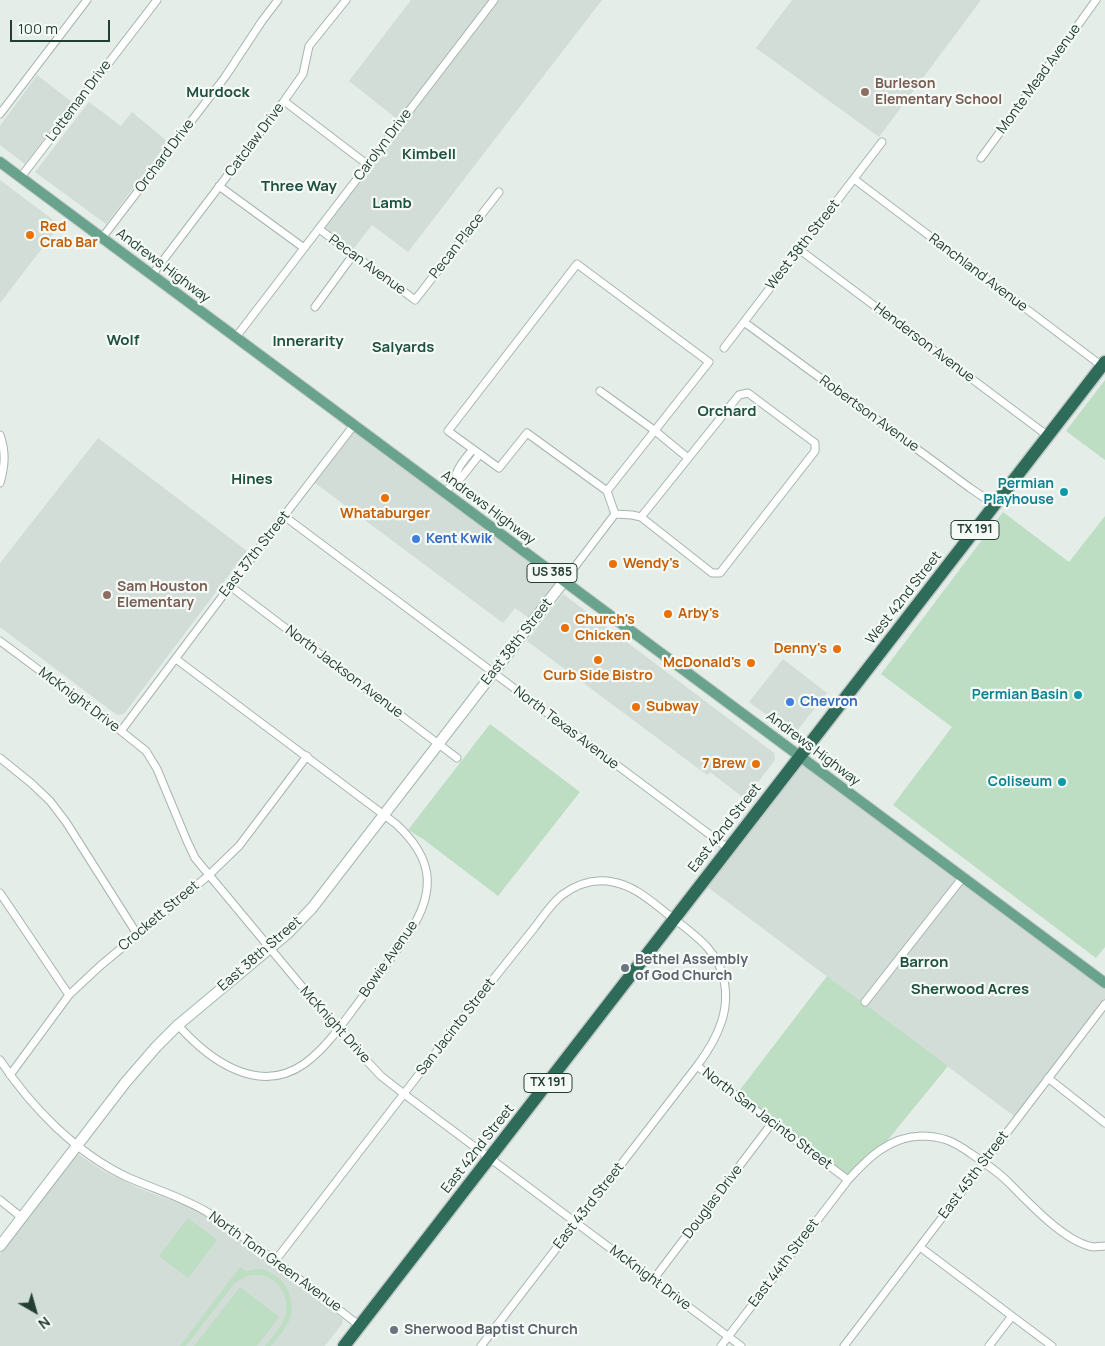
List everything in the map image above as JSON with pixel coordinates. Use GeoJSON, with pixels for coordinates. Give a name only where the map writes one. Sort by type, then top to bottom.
{"type":"FeatureCollection","features":[{"type":"Feature","properties":{"kind":"highway","name":"West 42nd Street"},"geometry":{"type":"LineString","coordinates":[[800,756],[1104,364]]}},
{"type":"Feature","properties":{"kind":"highway","name":"East 42nd Street"},"geometry":{"type":"LineString","coordinates":[[344,1346],[800,756]]}},
{"type":"Feature","properties":{"kind":"main road","name":"Andrews Highway"},"geometry":{"type":"LineString","coordinates":[[0,162],[1105,983]]}},
{"type":"Feature","properties":{"kind":"street"},"geometry":{"type":"LineString","coordinates":[[0,114],[87,0]]}},
{"type":"Feature","properties":{"kind":"street","name":"Lotteman Drive"},"geometry":{"type":"LineString","coordinates":[[21,177],[156,0]]}},
{"type":"Feature","properties":{"kind":"street","name":"Orchard Drive"},"geometry":{"type":"LineString","coordinates":[[102,238],[225,77],[278,0]]}},
{"type":"Feature","properties":{"kind":"street","name":"Catclaw Drive"},"geometry":{"type":"LineString","coordinates":[[152,274],[304,74],[309,46],[346,0]]}},
{"type":"Feature","properties":{"kind":"street","name":"Carolyn Drive"},"geometry":{"type":"LineString","coordinates":[[236,337],[494,0]]}},
{"type":"Feature","properties":{"kind":"street","name":"Monte Mead Avenue"},"geometry":{"type":"LineString","coordinates":[[980,158],[1096,0]]}},
{"type":"Feature","properties":{"kind":"street"},"geometry":{"type":"LineString","coordinates":[[284,101],[368,165]]}},
{"type":"Feature","properties":{"kind":"street","name":"West 38th Street"},"geometry":{"type":"LineString","coordinates":[[724,348],[882,142]]}},
{"type":"Feature","properties":{"kind":"street","name":"Ranchland Avenue"},"geometry":{"type":"LineString","coordinates":[[854,179],[1104,364]]}},
{"type":"Feature","properties":{"kind":"street"},"geometry":{"type":"LineString","coordinates":[[219,186],[304,248]]}},
{"type":"Feature","properties":{"kind":"street","name":"Pecan Place"},"geometry":{"type":"LineString","coordinates":[[415,300],[499,192]]}},
{"type":"Feature","properties":{"kind":"street","name":"Pecan Avenue"},"geometry":{"type":"LineString","coordinates":[[319,230],[415,300]]}},
{"type":"Feature","properties":{"kind":"street","name":"Henderson Avenue"},"geometry":{"type":"LineString","coordinates":[[800,250],[1048,436]]}},
{"type":"Feature","properties":{"kind":"street"},"geometry":{"type":"LineString","coordinates":[[315,307],[353,255]]}},
{"type":"Feature","properties":{"kind":"street"},"geometry":{"type":"LineString","coordinates":[[607,491],[709,362],[577,264],[448,431],[499,468],[527,432],[607,491],[615,514]]}},
{"type":"Feature","properties":{"kind":"street","name":"Robertson Avenue"},"geometry":{"type":"LineString","coordinates":[[744,322],[995,505]]}},
{"type":"Feature","properties":{"kind":"street"},"geometry":{"type":"LineString","coordinates":[[600,391],[654,430],[688,458]]}},
{"type":"Feature","properties":{"kind":"street"},"geometry":{"type":"LineString","coordinates":[[615,514],[641,517],[712,573],[720,573],[815,451],[815,443],[748,394],[739,395],[641,517]]}},
{"type":"Feature","properties":{"kind":"street","name":"East 37th Street"},"geometry":{"type":"LineString","coordinates":[[121,731],[354,425]]}},
{"type":"Feature","properties":{"kind":"street"},"geometry":{"type":"LineString","coordinates":[[0,435],[5,456],[0,482]]}},
{"type":"Feature","properties":{"kind":"street"},"geometry":{"type":"LineString","coordinates":[[455,480],[457,470],[473,449]]}},
{"type":"Feature","properties":{"kind":"street"},"geometry":{"type":"LineString","coordinates":[[445,493],[455,480],[465,474],[480,454]]}},
{"type":"Feature","properties":{"kind":"street"},"geometry":{"type":"LineString","coordinates":[[564,581],[615,514]]}},
{"type":"Feature","properties":{"kind":"street","name":"North Texas Avenue"},"geometry":{"type":"LineString","coordinates":[[284,516],[728,849]]}},
{"type":"Feature","properties":{"kind":"street","name":"East 38th Street"},"geometry":{"type":"LineString","coordinates":[[0,1246],[139,1066],[178,1025],[270,949],[312,908],[564,581]]}},
{"type":"Feature","properties":{"kind":"street","name":"North Jackson Avenue"},"geometry":{"type":"LineString","coordinates":[[230,586],[458,758]]}},
{"type":"Feature","properties":{"kind":"street","name":"McKnight Drive"},"geometry":{"type":"LineString","coordinates":[[0,641],[138,744],[152,760],[195,858],[338,1030],[381,1076],[741,1346]]}},
{"type":"Feature","properties":{"kind":"street","name":"Bowie Avenue"},"geometry":{"type":"LineString","coordinates":[[176,659],[384,814],[405,832],[419,850],[424,861],[427,878],[425,902],[411,930],[338,1030],[316,1054],[304,1063],[284,1073],[251,1076],[232,1069],[200,1046],[178,1025]]}},
{"type":"Feature","properties":{"kind":"street","name":"Crockett Street"},"geometry":{"type":"LineString","coordinates":[[10,1075],[69,996],[100,966],[209,875],[239,846],[307,756]]}},
{"type":"Feature","properties":{"kind":"street"},"geometry":{"type":"LineString","coordinates":[[0,758],[32,783],[50,801],[66,822],[137,934]]}},
{"type":"Feature","properties":{"kind":"street"},"geometry":{"type":"LineString","coordinates":[[865,1002],[963,877]]}},
{"type":"Feature","properties":{"kind":"street","name":"San Jacinto Street"},"geometry":{"type":"LineString","coordinates":[[275,1261],[528,935],[564,893],[584,883],[613,882],[633,889],[674,919]]}},
{"type":"Feature","properties":{"kind":"street"},"geometry":{"type":"LineString","coordinates":[[0,892],[69,996]]}},
{"type":"Feature","properties":{"kind":"street","name":"North San Jacinto Street"},"geometry":{"type":"LineString","coordinates":[[674,919],[707,947],[717,961],[723,978],[725,1004],[720,1026],[714,1041],[697,1066],[848,1180]]}},
{"type":"Feature","properties":{"kind":"street","name":"East 45th Street"},"geometry":{"type":"LineString","coordinates":[[844,1346],[1105,1004]]}},
{"type":"Feature","properties":{"kind":"street","name":"North Tom Green Avenue"},"geometry":{"type":"LineString","coordinates":[[0,1060],[39,1111],[77,1145],[115,1170],[201,1209],[235,1231],[360,1326]]}},
{"type":"Feature","properties":{"kind":"street","name":"East 43rd Street"},"geometry":{"type":"LineString","coordinates":[[481,1346],[697,1066]]}},
{"type":"Feature","properties":{"kind":"street"},"geometry":{"type":"LineString","coordinates":[[1048,1078],[1105,1123]]}},
{"type":"Feature","properties":{"kind":"street","name":"Douglas Drive"},"geometry":{"type":"LineString","coordinates":[[653,1280],[772,1123]]}},
{"type":"Feature","properties":{"kind":"street"},"geometry":{"type":"LineString","coordinates":[[848,1180],[866,1160],[880,1149],[896,1141],[914,1136],[938,1137],[948,1140],[994,1168],[1040,1214],[1076,1241],[1093,1247],[1105,1246]]}},
{"type":"Feature","properties":{"kind":"street","name":"East 44th Street"},"geometry":{"type":"LineString","coordinates":[[721,1346],[848,1180]]}},
{"type":"Feature","properties":{"kind":"street"},"geometry":{"type":"LineString","coordinates":[[0,1200],[21,1217]]}},
{"type":"Feature","properties":{"kind":"street"},"geometry":{"type":"LineString","coordinates":[[920,1247],[1052,1346]]}},
{"type":"Feature","properties":{"kind":"street"},"geometry":{"type":"LineString","coordinates":[[989,1346],[1012,1316]]}},
{"type":"Feature","properties":{"kind":"shaded area"},"geometry":{"type":"Polygon","coordinates":[[[411,0],[602,0],[408,252],[372,225],[351,252],[321,228],[402,123],[349,81],[411,0]]]}},
{"type":"Feature","properties":{"kind":"shaded area","name":"Burleson Elementary School"},"geometry":{"type":"Polygon","coordinates":[[[792,0],[981,0],[879,137],[756,48],[792,0]]]}},
{"type":"Feature","properties":{"kind":"shaded area"},"geometry":{"type":"Polygon","coordinates":[[[37,75],[72,102],[25,164],[0,145],[0,126],[37,75]]]}},
{"type":"Feature","properties":{"kind":"shaded area"},"geometry":{"type":"Polygon","coordinates":[[[89,102],[121,126],[132,112],[168,142],[106,224],[35,172],[89,102]]]}},
{"type":"Feature","properties":{"kind":"shaded area"},"geometry":{"type":"Polygon","coordinates":[[[0,180],[60,225],[0,303],[0,180]]]}},
{"type":"Feature","properties":{"kind":"shaded area"},"geometry":{"type":"Polygon","coordinates":[[[354,425],[564,581],[533,621],[515,608],[503,623],[311,480],[354,425]]]}},
{"type":"Feature","properties":{"kind":"shaded area","name":"Sam Houston Elementary"},"geometry":{"type":"Polygon","coordinates":[[[98,438],[247,551],[124,714],[117,715],[0,627],[0,563],[98,438]]]}},
{"type":"Feature","properties":{"kind":"shaded area"},"geometry":{"type":"Polygon","coordinates":[[[563,594],[774,753],[775,760],[745,799],[710,772],[707,775],[527,641],[563,594]]]}},
{"type":"Feature","properties":{"kind":"shaded area"},"geometry":{"type":"Polygon","coordinates":[[[783,659],[827,693],[796,732],[792,733],[749,702],[783,659]]]}},
{"type":"Feature","properties":{"kind":"shaded area"},"geometry":{"type":"Polygon","coordinates":[[[800,756],[1105,983],[1105,1005],[1018,1119],[702,883],[800,756]]]}},
{"type":"Feature","properties":{"kind":"shaded area"},"geometry":{"type":"Polygon","coordinates":[[[78,1154],[103,1171],[141,1189],[206,1215],[343,1319],[342,1324],[325,1346],[0,1346],[0,1254],[78,1154]]]}},
{"type":"Feature","properties":{"kind":"green space"},"geometry":{"type":"Polygon","coordinates":[[[1105,380],[1105,460],[1066,431],[1105,380]]]}},
{"type":"Feature","properties":{"kind":"green space"},"geometry":{"type":"Polygon","coordinates":[[[1003,512],[1069,562],[1105,516],[1105,947],[1096,958],[893,805],[952,727],[881,674],[1003,512]]]}},
{"type":"Feature","properties":{"kind":"green space"},"geometry":{"type":"Polygon","coordinates":[[[490,724],[580,792],[498,896],[423,839],[408,830],[490,724]]]}},
{"type":"Feature","properties":{"kind":"green space"},"geometry":{"type":"Polygon","coordinates":[[[827,976],[948,1066],[887,1141],[869,1156],[848,1180],[736,1095],[827,976]]]}},
{"type":"Feature","properties":{"kind":"green space"},"geometry":{"type":"Polygon","coordinates":[[[188,1218],[217,1240],[188,1278],[159,1256],[188,1218]]]}},
{"type":"Feature","properties":{"kind":"green space"},"geometry":{"type":"Polygon","coordinates":[[[240,1267],[246,1271],[257,1269],[274,1274],[286,1287],[290,1295],[292,1312],[283,1331],[271,1346],[265,1346],[283,1322],[287,1305],[283,1291],[273,1280],[260,1275],[252,1275],[242,1278],[234,1284],[186,1346],[180,1346],[240,1267]]]}},
{"type":"Feature","properties":{"kind":"green space"},"geometry":{"type":"Polygon","coordinates":[[[240,1287],[279,1317],[257,1346],[194,1346],[240,1287]]]}},
{"type":"Feature","properties":{"kind":"place","name":"Burleson Elementary School"},"geometry":{"type":"Point","coordinates":[865,92]}},
{"type":"Feature","properties":{"kind":"place","name":"Red Crab Bar"},"geometry":{"type":"Point","coordinates":[30,235]}},
{"type":"Feature","properties":{"kind":"place","name":"Permian Playhouse"},"geometry":{"type":"Point","coordinates":[1064,492]}},
{"type":"Feature","properties":{"kind":"place","name":"Whataburger"},"geometry":{"type":"Point","coordinates":[385,498]}},
{"type":"Feature","properties":{"kind":"place","name":"Kent Kwik"},"geometry":{"type":"Point","coordinates":[416,539]}},
{"type":"Feature","properties":{"kind":"place","name":"Wendy's"},"geometry":{"type":"Point","coordinates":[613,564]}},
{"type":"Feature","properties":{"kind":"place","name":"Sam Houston Elementary"},"geometry":{"type":"Point","coordinates":[107,595]}},
{"type":"Feature","properties":{"kind":"place","name":"Arby's"},"geometry":{"type":"Point","coordinates":[668,614]}},
{"type":"Feature","properties":{"kind":"place","name":"Church's Chicken"},"geometry":{"type":"Point","coordinates":[565,628]}},
{"type":"Feature","properties":{"kind":"place","name":"Denny's"},"geometry":{"type":"Point","coordinates":[837,649]}},
{"type":"Feature","properties":{"kind":"place","name":"Curb Side Bistro"},"geometry":{"type":"Point","coordinates":[598,660]}},
{"type":"Feature","properties":{"kind":"place","name":"McDonald's"},"geometry":{"type":"Point","coordinates":[751,663]}},
{"type":"Feature","properties":{"kind":"place","name":"Permian Basin"},"geometry":{"type":"Point","coordinates":[1078,695]}},
{"type":"Feature","properties":{"kind":"place","name":"Chevron"},"geometry":{"type":"Point","coordinates":[790,702]}},
{"type":"Feature","properties":{"kind":"place","name":"Subway"},"geometry":{"type":"Point","coordinates":[636,707]}},
{"type":"Feature","properties":{"kind":"place","name":"7 Brew"},"geometry":{"type":"Point","coordinates":[756,764]}},
{"type":"Feature","properties":{"kind":"place","name":"Coliseum"},"geometry":{"type":"Point","coordinates":[1062,782]}},
{"type":"Feature","properties":{"kind":"place","name":"Bethel Assembly of God Church"},"geometry":{"type":"Point","coordinates":[625,968]}},
{"type":"Feature","properties":{"kind":"place","name":"Sherwood Baptist Church"},"geometry":{"type":"Point","coordinates":[394,1330]}},
{"type":"Feature","properties":{"kind":"district","name":"Murdock"},"geometry":{"type":"Point","coordinates":[218,93]}},
{"type":"Feature","properties":{"kind":"district","name":"Kimbell"},"geometry":{"type":"Point","coordinates":[429,155]}},
{"type":"Feature","properties":{"kind":"district","name":"Three Way"},"geometry":{"type":"Point","coordinates":[299,187]}},
{"type":"Feature","properties":{"kind":"district","name":"Lamb"},"geometry":{"type":"Point","coordinates":[392,204]}},
{"type":"Feature","properties":{"kind":"district","name":"Wolf"},"geometry":{"type":"Point","coordinates":[123,341]}},
{"type":"Feature","properties":{"kind":"district","name":"Innerarity"},"geometry":{"type":"Point","coordinates":[308,342]}},
{"type":"Feature","properties":{"kind":"district","name":"Salyards"},"geometry":{"type":"Point","coordinates":[403,348]}},
{"type":"Feature","properties":{"kind":"district","name":"Orchard"},"geometry":{"type":"Point","coordinates":[727,412]}},
{"type":"Feature","properties":{"kind":"district","name":"Hines"},"geometry":{"type":"Point","coordinates":[252,480]}},
{"type":"Feature","properties":{"kind":"district","name":"Barron"},"geometry":{"type":"Point","coordinates":[924,963]}},
{"type":"Feature","properties":{"kind":"district","name":"Sherwood Acres"},"geometry":{"type":"Point","coordinates":[970,990]}}]}
